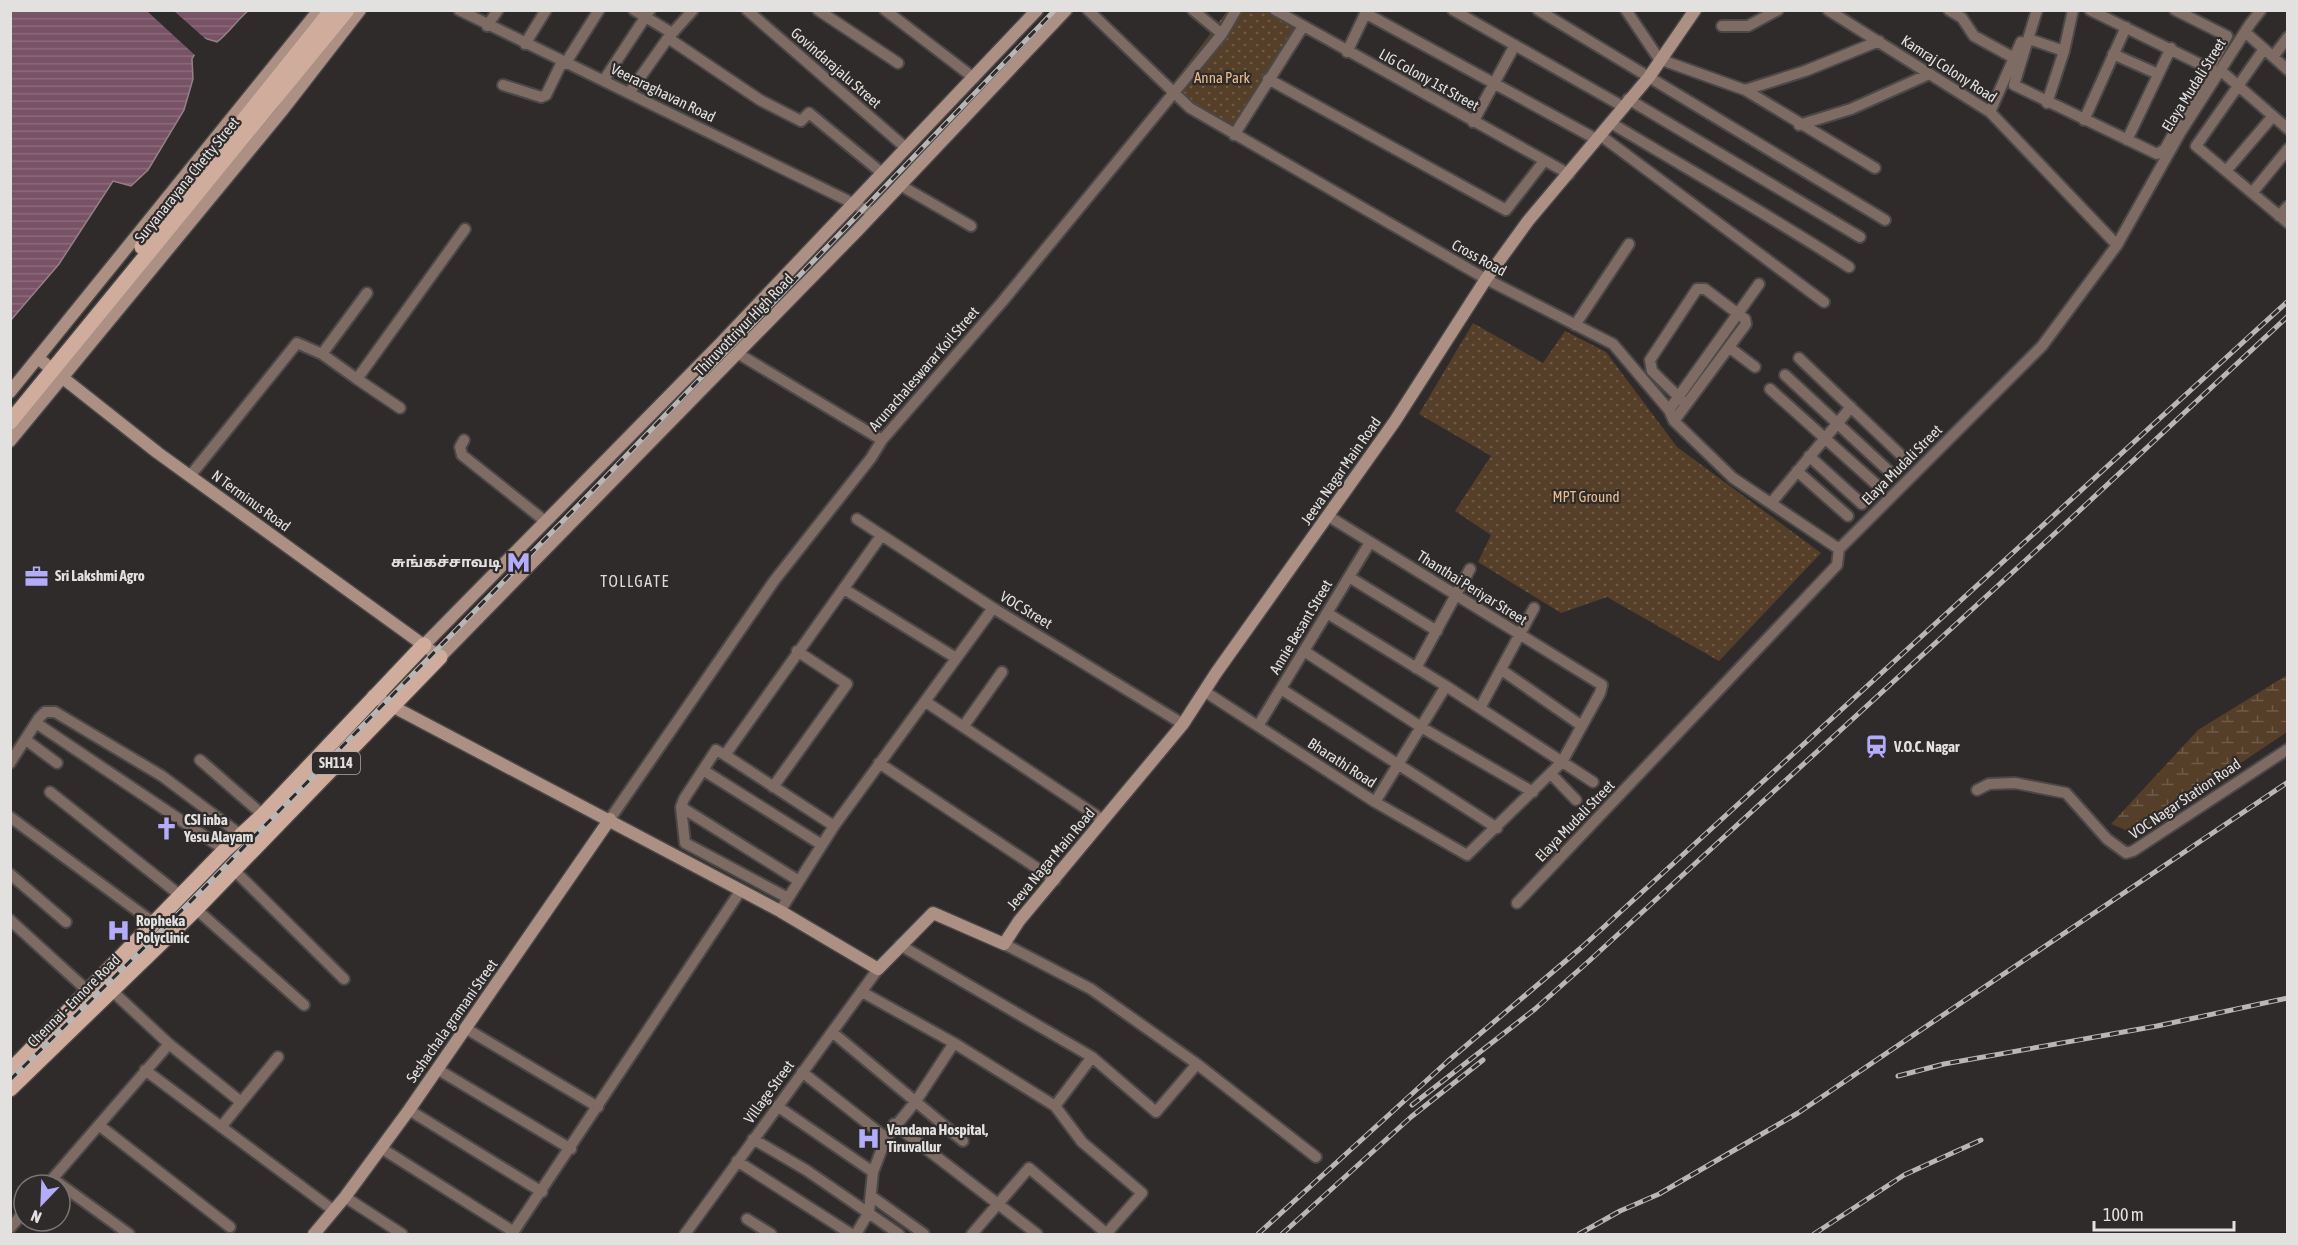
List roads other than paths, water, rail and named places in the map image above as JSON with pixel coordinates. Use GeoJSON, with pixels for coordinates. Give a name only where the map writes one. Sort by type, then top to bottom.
{"type":"FeatureCollection","features":[{"type":"Feature","properties":{"kind":"main road","name":"Suryanarayana Chetty Street"},"geometry":{"type":"LineString","coordinates":[[50,368],[332,10]]}},
{"type":"Feature","properties":{"kind":"main road","name":"Suryanarayana Chetty Street"},"geometry":{"type":"LineString","coordinates":[[50,368],[347,10]]}},
{"type":"Feature","properties":{"kind":"main road"},"geometry":{"type":"LineString","coordinates":[[10,407],[50,368]]}},
{"type":"Feature","properties":{"kind":"main road"},"geometry":{"type":"LineString","coordinates":[[10,422],[50,368]]}},
{"type":"Feature","properties":{"kind":"main road","name":"Chennai - Ennore Road"},"geometry":{"type":"LineString","coordinates":[[13,1064],[89,992],[225,850],[263,815],[373,696],[424,645]]}},
{"type":"Feature","properties":{"kind":"main road","name":"Chennai - Ennore Road"},"geometry":{"type":"LineString","coordinates":[[10,1089],[110,989],[196,909],[440,657]]}},
{"type":"Feature","properties":{"kind":"street"},"geometry":{"type":"LineString","coordinates":[[10,441],[50,368],[319,10]]}},
{"type":"Feature","properties":{"kind":"street"},"geometry":{"type":"LineString","coordinates":[[10,392],[50,368],[281,112],[360,10]]}},
{"type":"Feature","properties":{"kind":"street","name":"Veeraraghavan Road"},"geometry":{"type":"LineString","coordinates":[[459,10],[487,26],[604,80],[873,213]]}},
{"type":"Feature","properties":{"kind":"street"},"geometry":{"type":"LineString","coordinates":[[487,26],[498,10]]}},
{"type":"Feature","properties":{"kind":"street"},"geometry":{"type":"LineString","coordinates":[[525,44],[546,10]]}},
{"type":"Feature","properties":{"kind":"street"},"geometry":{"type":"LineString","coordinates":[[503,85],[541,97],[546,95],[563,63],[599,10]]}},
{"type":"Feature","properties":{"kind":"street"},"geometry":{"type":"LineString","coordinates":[[634,10],[647,14],[670,35],[760,100],[801,121],[809,113],[882,172]]}},
{"type":"Feature","properties":{"kind":"street"},"geometry":{"type":"LineString","coordinates":[[629,93],[670,35],[693,10]]}},
{"type":"Feature","properties":{"kind":"street","name":"Govindarajalu Street"},"geometry":{"type":"LineString","coordinates":[[747,10],[906,148]]}},
{"type":"Feature","properties":{"kind":"street"},"geometry":{"type":"LineString","coordinates":[[818,10],[898,63]]}},
{"type":"Feature","properties":{"kind":"street","name":"Thiruvottriyur High Road"},"geometry":{"type":"LineString","coordinates":[[424,645],[855,203],[1037,10]]}},
{"type":"Feature","properties":{"kind":"street","name":"Thiruvottriyur High Road"},"geometry":{"type":"LineString","coordinates":[[440,657],[873,213],[1066,10]]}},
{"type":"Feature","properties":{"kind":"street","name":"Cross Road"},"geometry":{"type":"LineString","coordinates":[[1088,10],[1174,91],[1184,104],[1485,279],[1613,344],[1669,410],[1674,421],[1733,478],[1839,549]]}},
{"type":"Feature","properties":{"kind":"street"},"geometry":{"type":"LineString","coordinates":[[1193,10],[1222,34]]}},
{"type":"Feature","properties":{"kind":"street","name":"Arunachaleswarar Koil Street"},"geometry":{"type":"LineString","coordinates":[[610,819],[774,581],[871,458],[882,440],[1002,302],[1222,34],[1236,10]]}},
{"type":"Feature","properties":{"kind":"street","name":"LIG Colony 1st Street"},"geometry":{"type":"LineString","coordinates":[[1275,10],[1302,28],[1569,174]]}},
{"type":"Feature","properties":{"kind":"street"},"geometry":{"type":"LineString","coordinates":[[1453,10],[1625,103],[1860,237]]}},
{"type":"Feature","properties":{"kind":"street"},"geometry":{"type":"LineString","coordinates":[[1538,10],[1885,220]]}},
{"type":"Feature","properties":{"kind":"street"},"geometry":{"type":"LineString","coordinates":[[1626,10],[1659,59],[1745,90],[1799,125],[1875,168]]}},
{"type":"Feature","properties":{"kind":"street","name":"Jeeva Nagar Main Road"},"geometry":{"type":"LineString","coordinates":[[1004,944],[1018,921],[1055,880],[1183,724],[1395,421],[1485,279],[1528,221],[1649,77],[1659,59],[1695,10]]}},
{"type":"Feature","properties":{"kind":"street"},"geometry":{"type":"LineString","coordinates":[[1722,26],[1748,26],[1778,10]]}},
{"type":"Feature","properties":{"kind":"street","name":"Kamraj Colony Road"},"geometry":{"type":"LineString","coordinates":[[1828,10],[1990,112],[2117,245]]}},
{"type":"Feature","properties":{"kind":"street"},"geometry":{"type":"LineString","coordinates":[[1950,10],[1962,18],[1974,36],[2014,58]]}},
{"type":"Feature","properties":{"kind":"street"},"geometry":{"type":"LineString","coordinates":[[1990,112],[2032,10]]}},
{"type":"Feature","properties":{"kind":"street"},"geometry":{"type":"LineString","coordinates":[[2037,10],[2014,85],[2047,103],[2157,154],[2162,152],[2216,70],[2227,36],[2175,10]]}},
{"type":"Feature","properties":{"kind":"street"},"geometry":{"type":"LineString","coordinates":[[2047,103],[2064,51],[2073,10]]}},
{"type":"Feature","properties":{"kind":"street"},"geometry":{"type":"LineString","coordinates":[[2090,10],[2216,70],[2288,129]]}},
{"type":"Feature","properties":{"kind":"street","name":"Elaya Mudali Street"},"geometry":{"type":"LineString","coordinates":[[1517,903],[1837,565],[1839,549],[2042,346],[2117,245],[2216,70],[2261,10]]}},
{"type":"Feature","properties":{"kind":"street"},"geometry":{"type":"LineString","coordinates":[[885,11],[974,78]]}},
{"type":"Feature","properties":{"kind":"street"},"geometry":{"type":"LineString","coordinates":[[1347,52],[1366,12],[1494,84],[1598,137],[1824,302]]}},
{"type":"Feature","properties":{"kind":"street"},"geometry":{"type":"LineString","coordinates":[[604,80],[647,14]]}},
{"type":"Feature","properties":{"kind":"street"},"geometry":{"type":"LineString","coordinates":[[2084,120],[2126,27]]}},
{"type":"Feature","properties":{"kind":"street"},"geometry":{"type":"LineString","coordinates":[[1234,135],[1302,28]]}},
{"type":"Feature","properties":{"kind":"street"},"geometry":{"type":"LineString","coordinates":[[2244,32],[2288,70]]}},
{"type":"Feature","properties":{"kind":"street"},"geometry":{"type":"LineString","coordinates":[[2288,37],[2269,53],[2238,86],[2196,146],[2283,219],[2288,206]]}},
{"type":"Feature","properties":{"kind":"street"},"geometry":{"type":"LineString","coordinates":[[2029,39],[2064,51]]}},
{"type":"Feature","properties":{"kind":"street"},"geometry":{"type":"LineString","coordinates":[[1745,90],[1805,71],[1879,41]]}},
{"type":"Feature","properties":{"kind":"street"},"geometry":{"type":"LineString","coordinates":[[1473,122],[1515,45]]}},
{"type":"Feature","properties":{"kind":"street"},"geometry":{"type":"LineString","coordinates":[[2127,140],[2171,48]]}},
{"type":"Feature","properties":{"kind":"street"},"geometry":{"type":"LineString","coordinates":[[2114,54],[2158,74]]}},
{"type":"Feature","properties":{"kind":"street"},"geometry":{"type":"LineString","coordinates":[[1799,125],[1851,109],[1928,75]]}},
{"type":"Feature","properties":{"kind":"street"},"geometry":{"type":"LineString","coordinates":[[1268,79],[1506,210],[1544,161]]}},
{"type":"Feature","properties":{"kind":"street"},"geometry":{"type":"LineString","coordinates":[[1163,105],[1184,104]]}},
{"type":"Feature","properties":{"kind":"street"},"geometry":{"type":"LineString","coordinates":[[2226,171],[2273,116]]}},
{"type":"Feature","properties":{"kind":"street"},"geometry":{"type":"LineString","coordinates":[[1611,123],[1726,192],[1766,212],[1849,267]]}},
{"type":"Feature","properties":{"kind":"street"},"geometry":{"type":"LineString","coordinates":[[2252,193],[2288,149]]}},
{"type":"Feature","properties":{"kind":"street"},"geometry":{"type":"LineString","coordinates":[[900,185],[971,226]]}},
{"type":"Feature","properties":{"kind":"street"},"geometry":{"type":"LineString","coordinates":[[357,379],[465,229]]}},
{"type":"Feature","properties":{"kind":"street"},"geometry":{"type":"LineString","coordinates":[[1575,325],[1629,244]]}},
{"type":"Feature","properties":{"kind":"street"},"geometry":{"type":"LineString","coordinates":[[1674,421],[1683,401],[1759,284]]}},
{"type":"Feature","properties":{"kind":"street"},"geometry":{"type":"LineString","coordinates":[[1669,410],[1683,401],[1730,348],[1746,324],[1705,289],[1696,289],[1650,360],[1652,371],[1683,401]]}},
{"type":"Feature","properties":{"kind":"street"},"geometry":{"type":"LineString","coordinates":[[322,354],[367,293]]}},
{"type":"Feature","properties":{"kind":"street"},"geometry":{"type":"LineString","coordinates":[[190,476],[297,343],[322,354],[400,408]]}},
{"type":"Feature","properties":{"kind":"street"},"geometry":{"type":"LineString","coordinates":[[1730,348],[1755,367]]}},
{"type":"Feature","properties":{"kind":"street"},"geometry":{"type":"LineString","coordinates":[[737,353],[882,440]]}},
{"type":"Feature","properties":{"kind":"street"},"geometry":{"type":"LineString","coordinates":[[1799,358],[1903,457]]}},
{"type":"Feature","properties":{"kind":"street","name":"N Terminus Road"},"geometry":{"type":"LineString","coordinates":[[50,368],[158,453],[440,657]]}},
{"type":"Feature","properties":{"kind":"street"},"geometry":{"type":"LineString","coordinates":[[1785,375],[1891,473]]}},
{"type":"Feature","properties":{"kind":"street"},"geometry":{"type":"LineString","coordinates":[[1770,389],[1877,485]]}},
{"type":"Feature","properties":{"kind":"street"},"geometry":{"type":"LineString","coordinates":[[1772,502],[1851,406]]}},
{"type":"Feature","properties":{"kind":"street"},"geometry":{"type":"LineString","coordinates":[[464,440],[460,447],[462,455],[545,521]]}},
{"type":"Feature","properties":{"kind":"street"},"geometry":{"type":"LineString","coordinates":[[1809,456],[1862,504]]}},
{"type":"Feature","properties":{"kind":"street"},"geometry":{"type":"LineString","coordinates":[[1797,471],[1848,516]]}},
{"type":"Feature","properties":{"kind":"street","name":"Thanthai Periyar Street"},"geometry":{"type":"LineString","coordinates":[[1328,516],[1369,544],[1458,594],[1521,636],[1602,685],[1582,726]]}},
{"type":"Feature","properties":{"kind":"street","name":"VOC Street"},"geometry":{"type":"LineString","coordinates":[[857,519],[993,608],[1183,724]]}},
{"type":"Feature","properties":{"kind":"street"},"geometry":{"type":"LineString","coordinates":[[724,755],[881,536]]}},
{"type":"Feature","properties":{"kind":"street","name":"Annie Besant Street"},"geometry":{"type":"LineString","coordinates":[[1258,726],[1369,544]]}},
{"type":"Feature","properties":{"kind":"street"},"geometry":{"type":"LineString","coordinates":[[1416,668],[1470,569]]}},
{"type":"Feature","properties":{"kind":"street"},"geometry":{"type":"LineString","coordinates":[[1349,577],[1437,631]]}},
{"type":"Feature","properties":{"kind":"street"},"geometry":{"type":"LineString","coordinates":[[844,589],[956,658]]}},
{"type":"Feature","properties":{"kind":"street"},"geometry":{"type":"LineString","coordinates":[[780,911],[834,826],[993,608]]}},
{"type":"Feature","properties":{"kind":"street"},"geometry":{"type":"LineString","coordinates":[[1480,708],[1503,671],[1534,608]]}},
{"type":"Feature","properties":{"kind":"street"},"geometry":{"type":"LineString","coordinates":[[1327,613],[1446,686],[1593,782]]}},
{"type":"Feature","properties":{"kind":"street"},"geometry":{"type":"LineString","coordinates":[[773,787],[847,684],[797,651]]}},
{"type":"Feature","properties":{"kind":"street"},"geometry":{"type":"LineString","coordinates":[[1304,651],[1421,727],[1533,792]]}},
{"type":"Feature","properties":{"kind":"street"},"geometry":{"type":"LineString","coordinates":[[1281,688],[1497,828],[1562,762],[1582,726],[1503,671]]}},
{"type":"Feature","properties":{"kind":"street"},"geometry":{"type":"LineString","coordinates":[[963,727],[1002,672]]}},
{"type":"Feature","properties":{"kind":"street"},"geometry":{"type":"LineString","coordinates":[[1375,802],[1446,686]]}},
{"type":"Feature","properties":{"kind":"street","name":"Bharathi Road"},"geometry":{"type":"LineString","coordinates":[[1204,692],[1375,802],[1467,855],[1497,828]]}},
{"type":"Feature","properties":{"kind":"street"},"geometry":{"type":"LineString","coordinates":[[373,696],[610,819],[780,911],[878,969],[933,913],[1004,944],[1091,989],[1197,1064],[1316,1158]]}},
{"type":"Feature","properties":{"kind":"street"},"geometry":{"type":"LineString","coordinates":[[926,702],[1103,820]]}},
{"type":"Feature","properties":{"kind":"street"},"geometry":{"type":"LineString","coordinates":[[10,763],[45,712],[54,712],[162,776],[241,835]]}},
{"type":"Feature","properties":{"kind":"street"},"geometry":{"type":"LineString","coordinates":[[36,723],[225,850]]}},
{"type":"Feature","properties":{"kind":"street"},"geometry":{"type":"LineString","coordinates":[[26,740],[57,763]]}},
{"type":"Feature","properties":{"kind":"street","name":"VOC Nagar Station Road"},"geometry":{"type":"LineString","coordinates":[[1977,790],[1989,784],[2015,783],[2066,793],[2107,839],[2126,853],[2133,851],[2288,749]]}},
{"type":"Feature","properties":{"kind":"street"},"geometry":{"type":"LineString","coordinates":[[788,898],[685,843],[681,807],[703,770],[716,750],[834,826]]}},
{"type":"Feature","properties":{"kind":"street"},"geometry":{"type":"LineString","coordinates":[[200,760],[263,815]]}},
{"type":"Feature","properties":{"kind":"street"},"geometry":{"type":"LineString","coordinates":[[879,763],[1055,880]]}},
{"type":"Feature","properties":{"kind":"street"},"geometry":{"type":"LineString","coordinates":[[703,770],[822,845]]}},
{"type":"Feature","properties":{"kind":"street"},"geometry":{"type":"LineString","coordinates":[[1551,774],[1576,800]]}},
{"type":"Feature","properties":{"kind":"street"},"geometry":{"type":"LineString","coordinates":[[50,792],[181,896]]}},
{"type":"Feature","properties":{"kind":"street"},"geometry":{"type":"LineString","coordinates":[[681,807],[799,880]]}},
{"type":"Feature","properties":{"kind":"street"},"geometry":{"type":"LineString","coordinates":[[11,818],[154,923]]}},
{"type":"Feature","properties":{"kind":"street","name":"Seshachala gramani Street"},"geometry":{"type":"LineString","coordinates":[[314,1234],[345,1197],[409,1110],[610,819]]}},
{"type":"Feature","properties":{"kind":"street"},"geometry":{"type":"LineString","coordinates":[[233,869],[344,979]]}},
{"type":"Feature","properties":{"kind":"street"},"geometry":{"type":"LineString","coordinates":[[10,873],[66,922]]}},
{"type":"Feature","properties":{"kind":"street"},"geometry":{"type":"LineString","coordinates":[[381,1148],[513,1233],[571,1149],[741,890]]}},
{"type":"Feature","properties":{"kind":"street"},"geometry":{"type":"LineString","coordinates":[[196,909],[304,1005]]}},
{"type":"Feature","properties":{"kind":"street"},"geometry":{"type":"LineString","coordinates":[[10,920],[89,992]]}},
{"type":"Feature","properties":{"kind":"street"},"geometry":{"type":"LineString","coordinates":[[900,945],[1092,1057],[1156,1112],[1197,1064]]}},
{"type":"Feature","properties":{"kind":"street","name":"Village Street"},"geometry":{"type":"LineString","coordinates":[[685,1234],[878,969]]}},
{"type":"Feature","properties":{"kind":"street"},"geometry":{"type":"LineString","coordinates":[[110,989],[169,1044],[241,1102]]}},
{"type":"Feature","properties":{"kind":"street"},"geometry":{"type":"LineString","coordinates":[[862,992],[954,1043],[1055,1106],[1082,1142],[1142,1193],[1106,1234],[1029,1168],[972,1234]]}},
{"type":"Feature","properties":{"kind":"street"},"geometry":{"type":"LineString","coordinates":[[465,1028],[598,1107]]}},
{"type":"Feature","properties":{"kind":"street"},"geometry":{"type":"LineString","coordinates":[[832,1032],[963,1140]]}},
{"type":"Feature","properties":{"kind":"street"},"geometry":{"type":"LineString","coordinates":[[856,1234],[868,1212],[873,1172],[886,1138],[894,1124],[916,1101],[954,1043]]}},
{"type":"Feature","properties":{"kind":"street"},"geometry":{"type":"LineString","coordinates":[[58,1173],[169,1044]]}},
{"type":"Feature","properties":{"kind":"street"},"geometry":{"type":"LineString","coordinates":[[221,1127],[278,1057]]}},
{"type":"Feature","properties":{"kind":"street"},"geometry":{"type":"LineString","coordinates":[[1055,1106],[1092,1057]]}},
{"type":"Feature","properties":{"kind":"street"},"geometry":{"type":"LineString","coordinates":[[437,1069],[571,1149]]}},
{"type":"Feature","properties":{"kind":"street"},"geometry":{"type":"LineString","coordinates":[[145,1070],[333,1210]]}},
{"type":"Feature","properties":{"kind":"street"},"geometry":{"type":"LineString","coordinates":[[802,1072],[886,1138]]}},
{"type":"Feature","properties":{"kind":"street"},"geometry":{"type":"LineString","coordinates":[[777,1106],[873,1172]]}},
{"type":"Feature","properties":{"kind":"street"},"geometry":{"type":"LineString","coordinates":[[409,1110],[542,1192]]}},
{"type":"Feature","properties":{"kind":"street"},"geometry":{"type":"LineString","coordinates":[[894,1124],[1037,1234]]}},
{"type":"Feature","properties":{"kind":"street"},"geometry":{"type":"LineString","coordinates":[[100,1126],[230,1227]]}},
{"type":"Feature","properties":{"kind":"street"},"geometry":{"type":"LineString","coordinates":[[753,1138],[899,1234]]}},
{"type":"Feature","properties":{"kind":"street"},"geometry":{"type":"LineString","coordinates":[[737,1161],[851,1234]]}},
{"type":"Feature","properties":{"kind":"street"},"geometry":{"type":"LineString","coordinates":[[72,1196],[129,1234]]}},
{"type":"Feature","properties":{"kind":"street"},"geometry":{"type":"LineString","coordinates":[[871,1196],[924,1234]]}},
{"type":"Feature","properties":{"kind":"street"},"geometry":{"type":"LineString","coordinates":[[345,1197],[402,1234]]}},
{"type":"Feature","properties":{"kind":"street"},"geometry":{"type":"LineString","coordinates":[[747,1219],[771,1234]]}},
{"type":"Feature","properties":{"kind":"railway"},"geometry":{"type":"LineString","coordinates":[[10,1080],[190,902],[593,490],[1055,10]]}},
{"type":"Feature","properties":{"kind":"railway"},"geometry":{"type":"LineString","coordinates":[[1258,1234],[1448,1061],[1582,947],[2288,301]]}},
{"type":"Feature","properties":{"kind":"railway"},"geometry":{"type":"LineString","coordinates":[[1412,1105],[1535,1009],[1589,961],[2288,316]]}},
{"type":"Feature","properties":{"kind":"railway"},"geometry":{"type":"LineString","coordinates":[[1579,1234],[1620,1211],[1659,1194],[1798,1113],[2288,782]]}},
{"type":"Feature","properties":{"kind":"railway"},"geometry":{"type":"LineString","coordinates":[[1898,1076],[1944,1064],[2157,1026],[2288,998]]}},
{"type":"Feature","properties":{"kind":"railway"},"geometry":{"type":"LineString","coordinates":[[1282,1234],[1411,1117],[1483,1060]]}},
{"type":"Feature","properties":{"kind":"railway"},"geometry":{"type":"LineString","coordinates":[[1814,1234],[1904,1175],[1981,1140]]}},
{"type":"Feature","properties":{"kind":"place","name":"சுங்கச்சாவடி"},"geometry":{"type":"Point","coordinates":[519,562]}},
{"type":"Feature","properties":{"kind":"place","name":"Sri Lakshmi Agro"},"geometry":{"type":"Point","coordinates":[37,576]}},
{"type":"Feature","properties":{"kind":"place","name":"V.O.C. Nagar"},"geometry":{"type":"Point","coordinates":[1876,747]}},
{"type":"Feature","properties":{"kind":"place","name":"CSI inba Yesu Alayam"},"geometry":{"type":"Point","coordinates":[166,829]}},
{"type":"Feature","properties":{"kind":"place","name":"Ropheka Polyclinic"},"geometry":{"type":"Point","coordinates":[118,930]}},
{"type":"Feature","properties":{"kind":"place","name":"Vandana Hospital, Tiruvallur"},"geometry":{"type":"Point","coordinates":[869,1139]}},
{"type":"Feature","properties":{"kind":"district","name":"TOLLGATE"},"geometry":{"type":"Point","coordinates":[635,581]}},
{"type":"Feature","properties":{"kind":"park label","name":"Anna Park"},"geometry":{"type":"Point","coordinates":[1222,78]}},
{"type":"Feature","properties":{"kind":"park label","name":"MPT Ground"},"geometry":{"type":"Point","coordinates":[1586,497]}}]}
